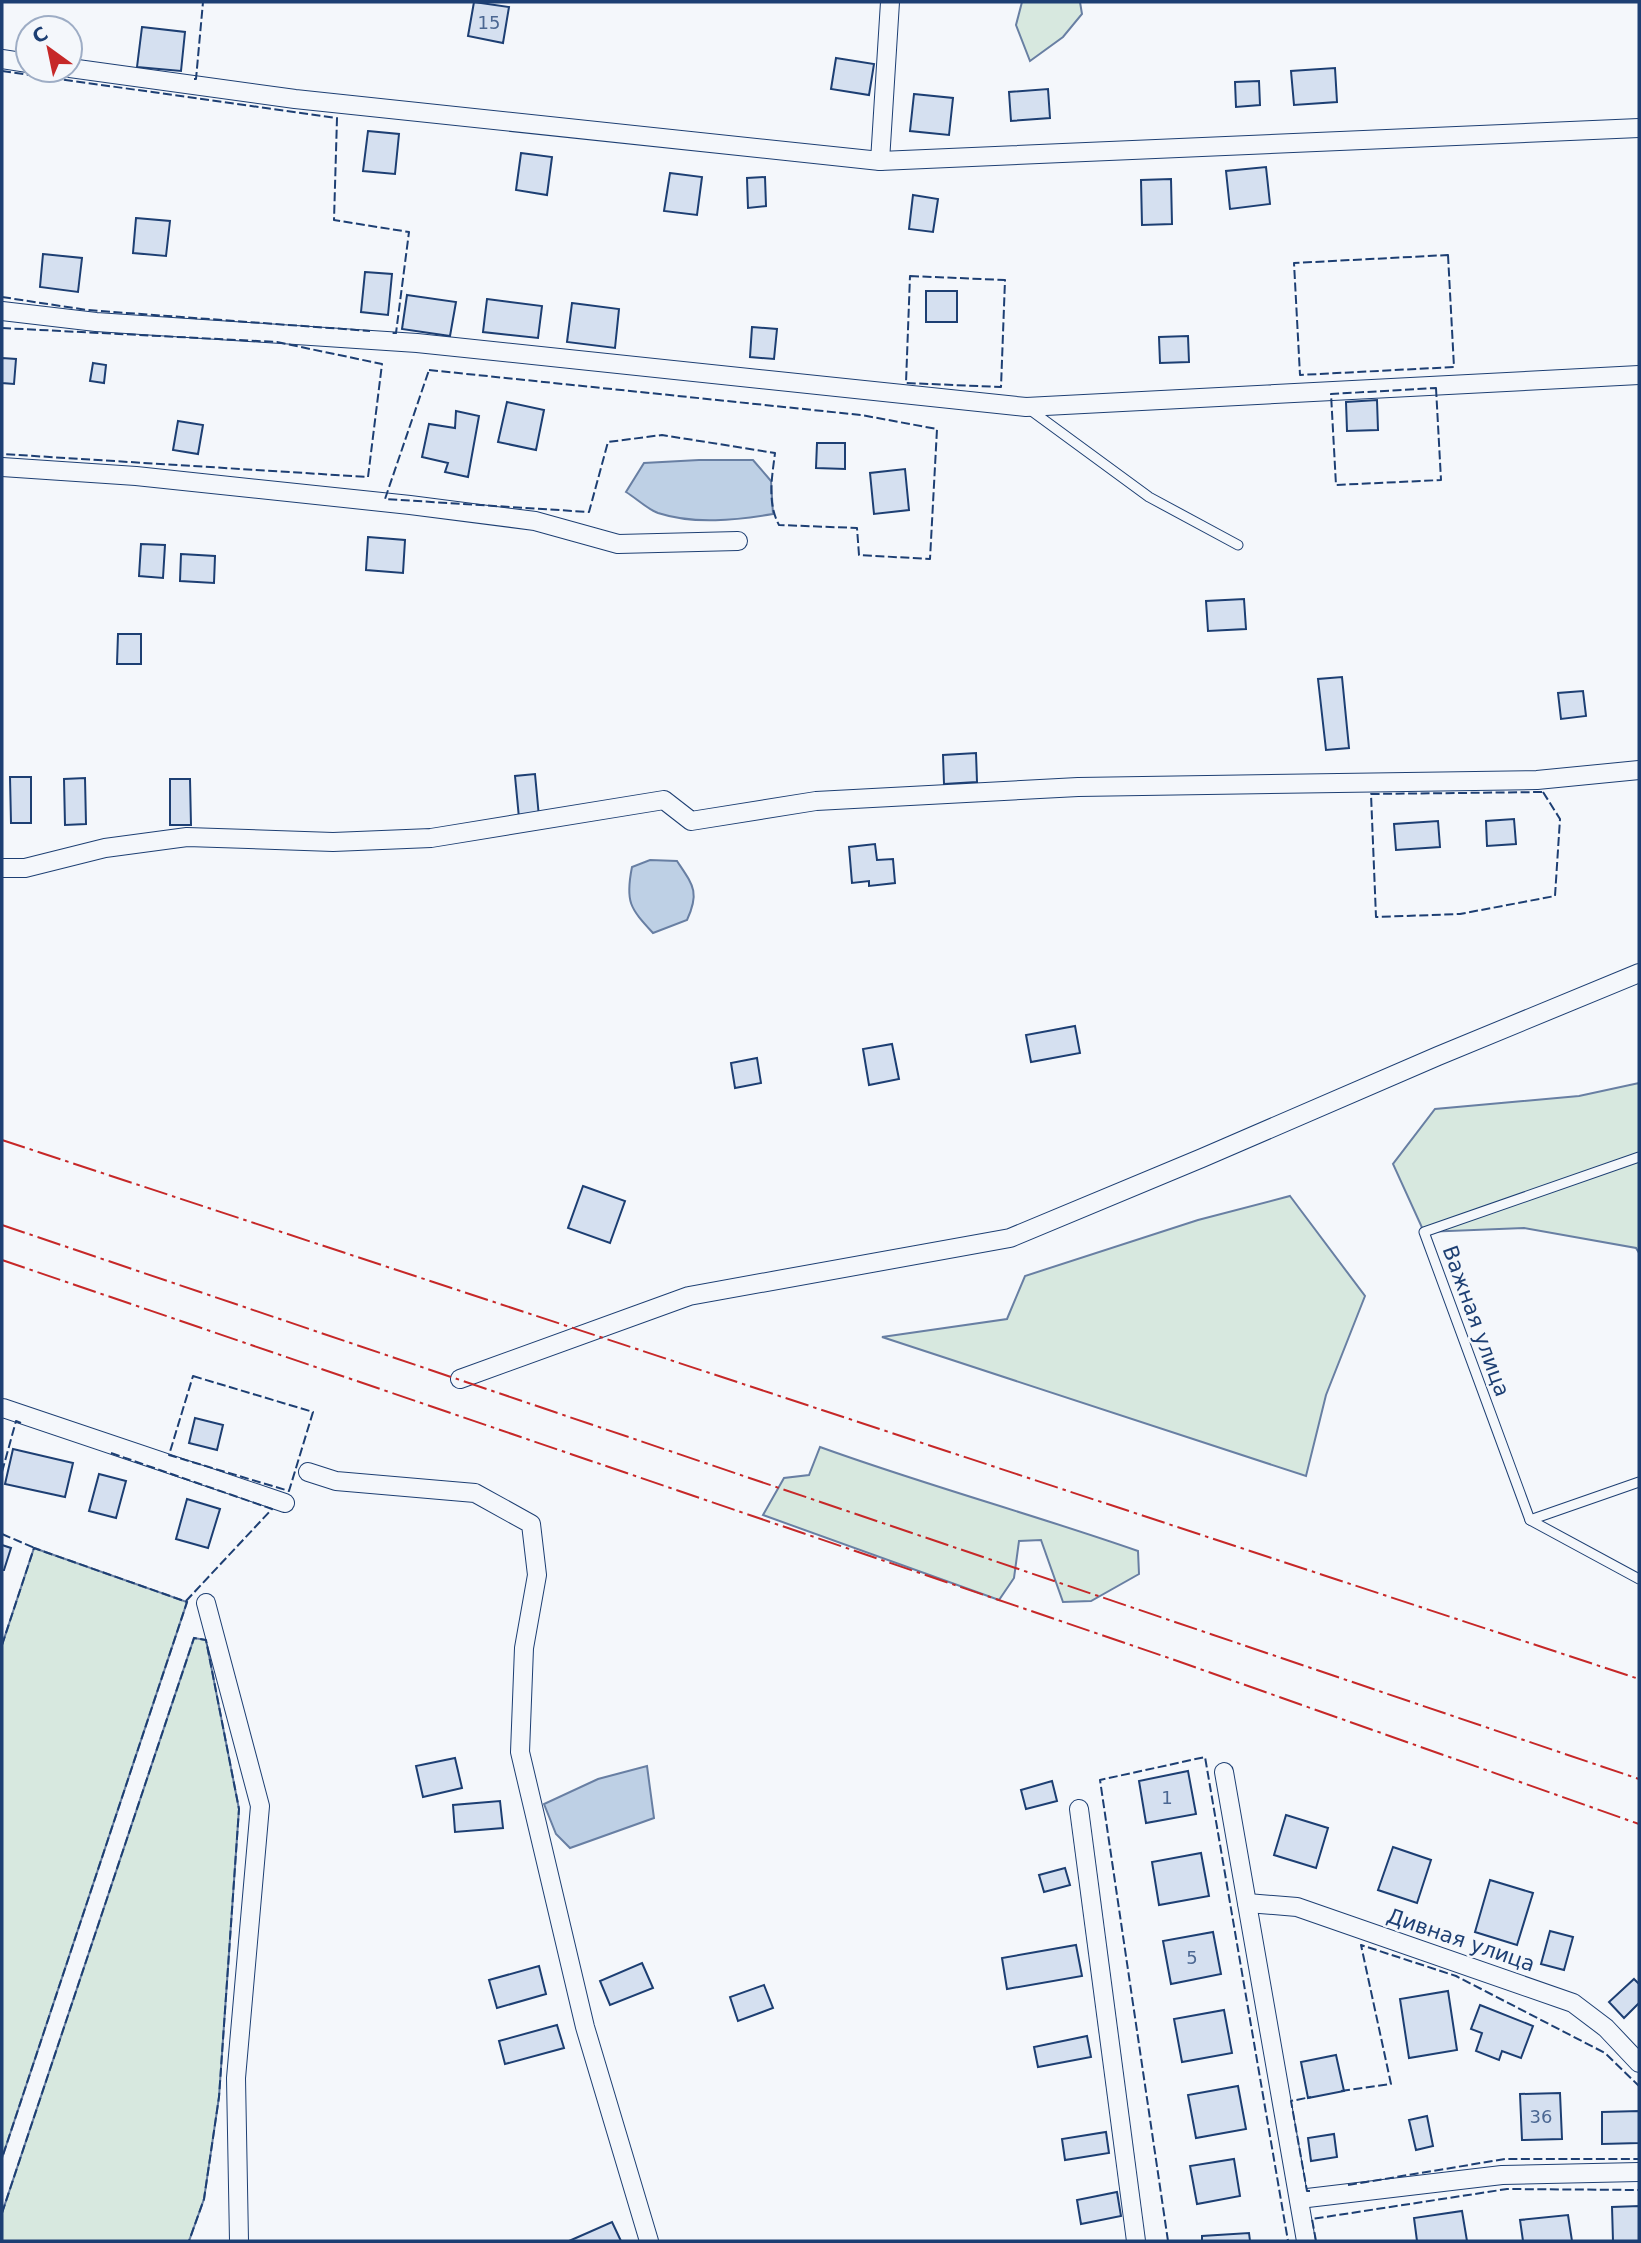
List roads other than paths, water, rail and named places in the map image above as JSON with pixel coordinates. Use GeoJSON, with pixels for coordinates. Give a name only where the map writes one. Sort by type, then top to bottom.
{"type":"FeatureCollection","features":[{"type":"Feature","properties":{"kind":"street"},"geometry":{"type":"LineString","coordinates":[[880,161],[890,2]]}},
{"type":"Feature","properties":{"kind":"street"},"geometry":{"type":"LineString","coordinates":[[84,70],[295,99],[880,161],[1639,128]]}},
{"type":"Feature","properties":{"kind":"street"},"geometry":{"type":"LineString","coordinates":[[2,311],[96,322],[417,343],[1026,407],[1639,375]]}},
{"type":"Feature","properties":{"kind":"street"},"geometry":{"type":"LineString","coordinates":[[2,467],[136,475],[410,505],[535,521],[618,544],[738,541]]}},
{"type":"Feature","properties":{"kind":"street"},"geometry":{"type":"LineString","coordinates":[[2,868],[26,868],[105,848],[187,837],[333,842],[431,838],[664,800],[691,821],[816,802],[1078,787],[1537,780],[1639,770]]}},
{"type":"Feature","properties":{"kind":"street"},"geometry":{"type":"LineString","coordinates":[[460,1379],[689,1296],[1010,1238],[1639,973]]}},
{"type":"Feature","properties":{"kind":"street"},"geometry":{"type":"LineString","coordinates":[[2,1409],[285,1503]]}},
{"type":"Feature","properties":{"kind":"street"},"geometry":{"type":"LineString","coordinates":[[308,1472],[336,1481],[475,1493],[531,1524],[537,1575],[524,1648],[520,1752],[585,2027],[649,2241]]}},
{"type":"Feature","properties":{"kind":"street"},"geometry":{"type":"LineString","coordinates":[[206,1603],[260,1806],[236,2078],[239,2241]]}},
{"type":"Feature","properties":{"kind":"street"},"geometry":{"type":"LineString","coordinates":[[1224,1772],[1306,2241]]}},
{"type":"Feature","properties":{"kind":"street"},"geometry":{"type":"LineString","coordinates":[[1079,1809],[1136,2241]]}},
{"type":"Feature","properties":{"kind":"street","name":"Дивная улица"},"geometry":{"type":"LineString","coordinates":[[1247,1903],[1297,1907],[1573,2003],[1606,2028],[1639,2063]]}},
{"type":"Feature","properties":{"kind":"street"},"geometry":{"type":"LineString","coordinates":[[1298,2199],[1502,2175],[1639,2172]]}},
{"type":"Feature","properties":{"kind":"lane"},"geometry":{"type":"LineString","coordinates":[[1026,407],[1149,498],[1238,545]]}},
{"type":"Feature","properties":{"kind":"lane","name":"Важная улица"},"geometry":{"type":"LineString","coordinates":[[1530,1520],[1424,1232],[1639,1157]]}},
{"type":"Feature","properties":{"kind":"lane"},"geometry":{"type":"LineString","coordinates":[[1530,1520],[1639,1482]]}},
{"type":"Feature","properties":{"kind":"lane"},"geometry":{"type":"LineString","coordinates":[[1530,1520],[1639,1579]]}},
{"type":"Feature","properties":{"kind":"water"},"geometry":{"type":"Polygon","coordinates":[[[753,460],[771,481],[773,514],[701,520],[672,517],[654,511],[626,492],[644,463],[753,460]]]}},
{"type":"Feature","properties":{"kind":"water"},"geometry":{"type":"Polygon","coordinates":[[[650,860],[677,861],[691,883],[694,895],[687,920],[653,933],[634,910],[629,889],[632,867],[650,860]]]}},
{"type":"Feature","properties":{"kind":"water"},"geometry":{"type":"Polygon","coordinates":[[[647,1766],[654,1818],[570,1848],[556,1834],[544,1804],[598,1779],[647,1766]]]}}]}
